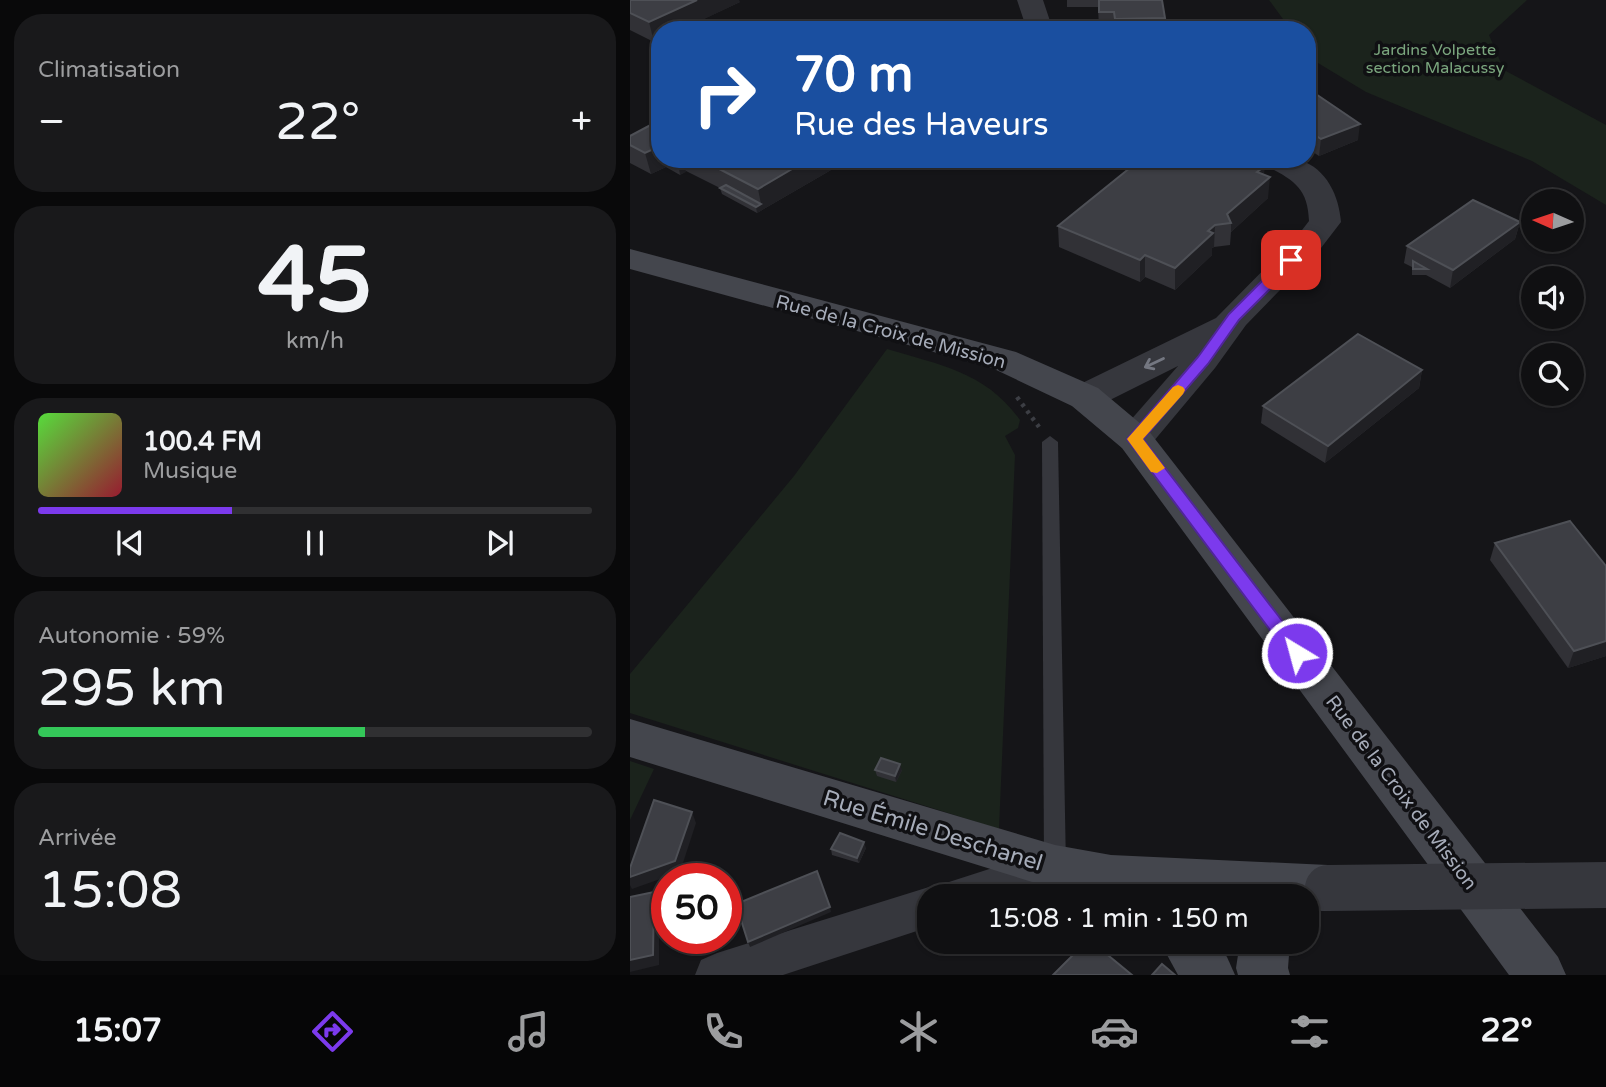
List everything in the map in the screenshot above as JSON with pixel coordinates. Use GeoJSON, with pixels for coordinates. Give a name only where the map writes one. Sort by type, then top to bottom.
{"type":"FeatureCollection","features":[{"type":"Feature","properties":{"kind":"main road","name":"Rue de la Croix de Mission"},"geometry":{"type":"LineString","coordinates":[[630,258],[1004,360],[1085,397],[1135,439],[1540,975]]}},
{"type":"Feature","properties":{"kind":"main road","name":"Rue Émile Deschanel"},"geometry":{"type":"LineString","coordinates":[[630,738],[1055,867],[1145,884]]}},
{"type":"Feature","properties":{"kind":"main road","name":"Rue Émile Deschanel"},"geometry":{"type":"LineString","coordinates":[[1319,888],[1328,888]]}},
{"type":"Feature","properties":{"kind":"main road"},"geometry":{"type":"LineString","coordinates":[[1194,954],[1209,975]]}},
{"type":"Feature","properties":{"kind":"main road"},"geometry":{"type":"LineString","coordinates":[[1264,954],[1264,975]]}},
{"type":"Feature","properties":{"kind":"street"},"geometry":{"type":"LineString","coordinates":[[1030,0],[1037,21]]}},
{"type":"Feature","properties":{"kind":"street"},"geometry":{"type":"LineString","coordinates":[[1135,439],[1203,360],[1234,317],[1310,241],[1325,222],[1324,204],[1316,185],[1293,168]]}},
{"type":"Feature","properties":{"kind":"street"},"geometry":{"type":"LineString","coordinates":[[1085,397],[1189,347],[1234,317]]}},
{"type":"Feature","properties":{"kind":"street"},"geometry":{"type":"LineString","coordinates":[[1002,884],[1055,867]]}},
{"type":"Feature","properties":{"kind":"street"},"geometry":{"type":"LineString","coordinates":[[1328,888],[1606,886]]}},
{"type":"Feature","properties":{"kind":"street"},"geometry":{"type":"LineString","coordinates":[[717,975],[917,911]]}},
{"type":"Feature","properties":{"kind":"lane"},"geometry":{"type":"LineString","coordinates":[[1050,442],[1055,867]]}},
{"type":"Feature","properties":{"kind":"path"},"geometry":{"type":"LineString","coordinates":[[1004,360],[1001,375],[1050,442]]}},
{"type":"Feature","properties":{"kind":"green space","name":"Jardins Volpette section Malacussy"},"geometry":{"type":"Polygon","coordinates":[[[1269,0],[1527,0],[1489,35],[1504,70],[1606,125],[1606,205],[1584,192],[1584,189],[1579,189],[1532,161],[1366,92],[1316,62],[1316,21],[1284,21],[1269,0]]]}},
{"type":"Feature","properties":{"kind":"green space"},"geometry":{"type":"Polygon","coordinates":[[[887,349],[943,366],[977,381],[1007,404],[1020,420],[1018,428],[1005,436],[1015,455],[999,829],[630,713],[630,674],[794,476],[887,349]]]}},
{"type":"Feature","properties":{"kind":"green space"},"geometry":{"type":"Polygon","coordinates":[[[630,761],[654,769],[630,820],[630,761]]]}},
{"type":"Feature","properties":{"kind":"building"},"geometry":{"type":"Polygon","coordinates":[[[630,0],[697,0],[649,22],[630,13],[630,0]]]}},
{"type":"Feature","properties":{"kind":"building"},"geometry":{"type":"Polygon","coordinates":[[[1099,0],[1162,0],[1165,18],[1115,19],[1114,12],[1099,12],[1099,0]]]}},
{"type":"Feature","properties":{"kind":"building"},"geometry":{"type":"Polygon","coordinates":[[[1316,94],[1360,124],[1321,139],[1316,136],[1316,94]]]}},
{"type":"Feature","properties":{"kind":"building"},"geometry":{"type":"Polygon","coordinates":[[[651,125],[651,150],[645,153],[630,145],[630,136],[651,125]]]}},
{"type":"Feature","properties":{"kind":"building"},"geometry":{"type":"Polygon","coordinates":[[[717,168],[794,168],[758,189],[717,168]]]}},
{"type":"Feature","properties":{"kind":"building"},"geometry":{"type":"Polygon","coordinates":[[[1130,168],[1262,168],[1257,172],[1270,177],[1227,214],[1231,223],[1215,225],[1208,231],[1213,233],[1175,268],[1145,255],[1140,260],[1058,226],[1130,168]]]}},
{"type":"Feature","properties":{"kind":"building"},"geometry":{"type":"Polygon","coordinates":[[[726,185],[761,204],[756,207],[720,188],[726,185]]]}},
{"type":"Feature","properties":{"kind":"building"},"geometry":{"type":"Polygon","coordinates":[[[1473,200],[1520,222],[1453,270],[1407,246],[1473,200]]]}},
{"type":"Feature","properties":{"kind":"building"},"geometry":{"type":"Polygon","coordinates":[[[1413,261],[1427,269],[1413,269],[1413,261]]]}},
{"type":"Feature","properties":{"kind":"building"},"geometry":{"type":"Polygon","coordinates":[[[1358,334],[1422,370],[1328,446],[1263,406],[1358,334]]]}},
{"type":"Feature","properties":{"kind":"building"},"geometry":{"type":"Polygon","coordinates":[[[1570,521],[1606,566],[1606,641],[1574,651],[1495,543],[1570,521]]]}},
{"type":"Feature","properties":{"kind":"building"},"geometry":{"type":"Polygon","coordinates":[[[881,758],[900,764],[895,776],[875,770],[881,758]]]}},
{"type":"Feature","properties":{"kind":"building"},"geometry":{"type":"Polygon","coordinates":[[[654,800],[692,812],[675,861],[651,863],[651,870],[630,877],[630,868],[654,800]]]}},
{"type":"Feature","properties":{"kind":"building"},"geometry":{"type":"Polygon","coordinates":[[[840,833],[864,842],[857,858],[831,849],[840,833]]]}},
{"type":"Feature","properties":{"kind":"building"},"geometry":{"type":"Polygon","coordinates":[[[817,871],[830,907],[748,942],[742,923],[742,902],[817,871]]]}},
{"type":"Feature","properties":{"kind":"building"},"geometry":{"type":"Polygon","coordinates":[[[651,893],[653,954],[630,960],[630,897],[651,893]]]}},
{"type":"Feature","properties":{"kind":"building"},"geometry":{"type":"Polygon","coordinates":[[[1074,954],[1107,954],[1132,975],[1053,975],[1074,954]]]}},
{"type":"Feature","properties":{"kind":"building"},"geometry":{"type":"Polygon","coordinates":[[[1162,964],[1175,975],[1152,975],[1162,964]]]}},
{"type":"Feature","properties":{"kind":"slow traffic"},"geometry":{"type":"LineString","coordinates":[[1157,468],[1135,439],[1178,390]]}},
{"type":"Feature","properties":{"kind":"route"},"geometry":{"type":"LineString","coordinates":[[1291,260],[1234,317],[1203,360],[1135,439],[1297,653]]}}]}
